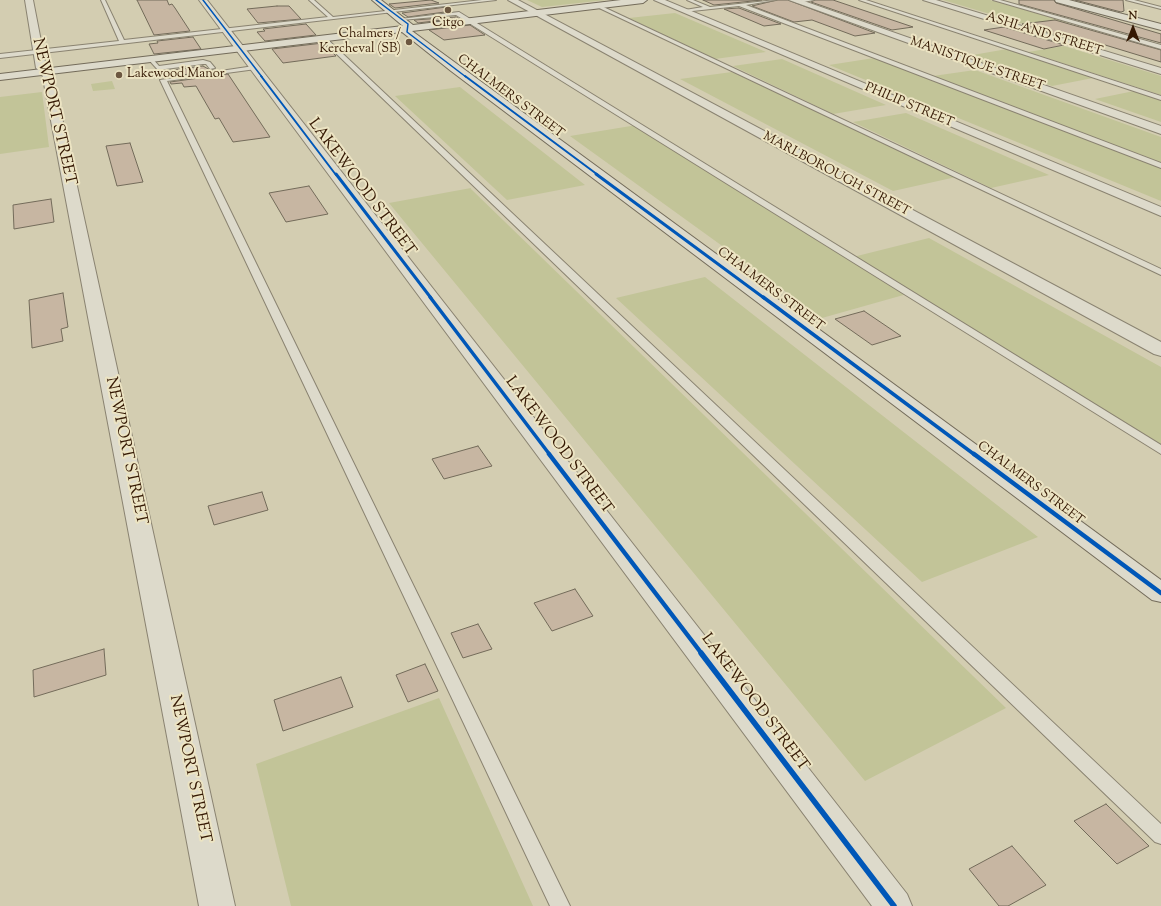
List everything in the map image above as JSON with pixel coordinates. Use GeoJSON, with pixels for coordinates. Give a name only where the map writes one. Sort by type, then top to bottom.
{"type":"FeatureCollection","features":[{"type":"Feature","properties":{"kind":"street","name":"NEWPORT STREET"},"geometry":{"type":"LineString","coordinates":[[29,0],[40,68],[47,72],[217,906]]}},
{"type":"Feature","properties":{"kind":"street","name":"LAKEWOOD STREET"},"geometry":{"type":"LineString","coordinates":[[203,0],[894,906]]}},
{"type":"Feature","properties":{"kind":"street","name":"CHALMERS STREET"},"geometry":{"type":"LineString","coordinates":[[376,0],[399,18],[407,32],[455,69],[1161,593]]}},
{"type":"Feature","properties":{"kind":"street","name":"MARLBOROUGH STREET"},"geometry":{"type":"LineString","coordinates":[[512,0],[1161,350]]}},
{"type":"Feature","properties":{"kind":"street"},"geometry":{"type":"LineString","coordinates":[[0,77],[323,38],[399,18],[470,21],[643,0]]}},
{"type":"Feature","properties":{"kind":"street","name":"PHILIP STREET"},"geometry":{"type":"LineString","coordinates":[[658,0],[1161,212]]}},
{"type":"Feature","properties":{"kind":"street","name":"ASHLAND STREET"},"geometry":{"type":"LineString","coordinates":[[927,0],[1161,71]]}},
{"type":"Feature","properties":{"kind":"street"},"geometry":{"type":"LineString","coordinates":[[1058,0],[1161,27]]}},
{"type":"Feature","properties":{"kind":"street","name":"MANISTIQUE STREET"},"geometry":{"type":"LineString","coordinates":[[795,1],[1161,130]]}},
{"type":"Feature","properties":{"kind":"lane"},"geometry":{"type":"LineString","coordinates":[[103,0],[122,42]]}},
{"type":"Feature","properties":{"kind":"lane"},"geometry":{"type":"LineString","coordinates":[[310,0],[332,18]]}},
{"type":"Feature","properties":{"kind":"lane"},"geometry":{"type":"LineString","coordinates":[[399,18],[494,0]]}},
{"type":"Feature","properties":{"kind":"lane"},"geometry":{"type":"LineString","coordinates":[[689,0],[710,8]]}},
{"type":"Feature","properties":{"kind":"lane"},"geometry":{"type":"LineString","coordinates":[[685,11],[774,0]]}},
{"type":"Feature","properties":{"kind":"lane"},"geometry":{"type":"LineString","coordinates":[[795,1],[812,0]]}},
{"type":"Feature","properties":{"kind":"lane"},"geometry":{"type":"LineString","coordinates":[[862,0],[1161,98]]}},
{"type":"Feature","properties":{"kind":"lane"},"geometry":{"type":"LineString","coordinates":[[995,0],[1161,47]]}},
{"type":"Feature","properties":{"kind":"lane"},"geometry":{"type":"LineString","coordinates":[[1128,0],[1161,8]]}},
{"type":"Feature","properties":{"kind":"lane"},"geometry":{"type":"LineString","coordinates":[[739,4],[1161,166]]}},
{"type":"Feature","properties":{"kind":"lane"},"geometry":{"type":"LineString","coordinates":[[597,6],[1161,272]]}},
{"type":"Feature","properties":{"kind":"lane"},"geometry":{"type":"LineString","coordinates":[[399,18],[422,11],[437,19]]}},
{"type":"Feature","properties":{"kind":"lane"},"geometry":{"type":"LineString","coordinates":[[0,56],[332,18],[437,19],[457,13],[1161,450]]}},
{"type":"Feature","properties":{"kind":"lane"},"geometry":{"type":"LineString","coordinates":[[455,16],[462,16]]}},
{"type":"Feature","properties":{"kind":"lane"},"geometry":{"type":"LineString","coordinates":[[323,38],[1161,836]]}},
{"type":"Feature","properties":{"kind":"lane"},"geometry":{"type":"LineString","coordinates":[[151,59],[158,68],[203,62],[208,63],[212,68]]}},
{"type":"Feature","properties":{"kind":"lane"},"geometry":{"type":"LineString","coordinates":[[254,68],[163,80],[560,906]]}},
{"type":"Feature","properties":{"kind":"green space"},"geometry":{"type":"Polygon","coordinates":[[[527,0],[606,0],[542,7],[527,0]]]}},
{"type":"Feature","properties":{"kind":"green space"},"geometry":{"type":"Polygon","coordinates":[[[943,0],[990,0],[1071,23],[1037,28],[943,0]]]}},
{"type":"Feature","properties":{"kind":"green space"},"geometry":{"type":"Polygon","coordinates":[[[675,13],[766,52],[715,59],[629,18],[675,13]]]}},
{"type":"Feature","properties":{"kind":"green space"},"geometry":{"type":"Polygon","coordinates":[[[1064,46],[1161,76],[1161,95],[1028,52],[1064,46]]]}},
{"type":"Feature","properties":{"kind":"green space"},"geometry":{"type":"Polygon","coordinates":[[[1007,49],[1093,78],[1052,86],[967,56],[1007,49]]]}},
{"type":"Feature","properties":{"kind":"green space"},"geometry":{"type":"Polygon","coordinates":[[[874,58],[1161,168],[1161,201],[829,65],[874,58]]]}},
{"type":"Feature","properties":{"kind":"green space"},"geometry":{"type":"Polygon","coordinates":[[[782,59],[886,105],[833,114],[733,66],[782,59]]]}},
{"type":"Feature","properties":{"kind":"green space"},"geometry":{"type":"Polygon","coordinates":[[[975,70],[1161,137],[1161,163],[933,76],[975,70]]]}},
{"type":"Feature","properties":{"kind":"green space"},"geometry":{"type":"Polygon","coordinates":[[[732,72],[956,177],[893,191],[680,79],[732,72]]]}},
{"type":"Feature","properties":{"kind":"green space"},"geometry":{"type":"Polygon","coordinates":[[[112,81],[115,89],[93,91],[91,84],[112,81]]]}},
{"type":"Feature","properties":{"kind":"green space"},"geometry":{"type":"Polygon","coordinates":[[[460,87],[585,185],[507,200],[395,96],[460,87]]]}},
{"type":"Feature","properties":{"kind":"green space"},"geometry":{"type":"Polygon","coordinates":[[[1134,91],[1161,100],[1161,122],[1095,99],[1134,91]]]}},
{"type":"Feature","properties":{"kind":"green space"},"geometry":{"type":"Polygon","coordinates":[[[42,92],[49,147],[0,154],[0,97],[42,92]]]}},
{"type":"Feature","properties":{"kind":"green space"},"geometry":{"type":"Polygon","coordinates":[[[906,113],[1049,175],[991,188],[853,122],[906,113]]]}},
{"type":"Feature","properties":{"kind":"green space"},"geometry":{"type":"Polygon","coordinates":[[[637,125],[907,294],[822,318],[570,136],[637,125]]]}},
{"type":"Feature","properties":{"kind":"green space"},"geometry":{"type":"Polygon","coordinates":[[[471,188],[1006,708],[865,781],[389,203],[471,188]]]}},
{"type":"Feature","properties":{"kind":"green space"},"geometry":{"type":"Polygon","coordinates":[[[929,238],[1161,367],[1161,445],[853,257],[929,238]]]}},
{"type":"Feature","properties":{"kind":"green space"},"geometry":{"type":"Polygon","coordinates":[[[705,277],[1038,537],[922,582],[616,298],[705,277]]]}},
{"type":"Feature","properties":{"kind":"green space"},"geometry":{"type":"Polygon","coordinates":[[[439,698],[533,906],[291,906],[256,764],[439,698]]]}},
{"type":"Feature","properties":{"kind":"building"},"geometry":{"type":"Polygon","coordinates":[[[137,0],[167,0],[169,5],[172,4],[175,8],[190,31],[154,35],[137,0]]]}},
{"type":"Feature","properties":{"kind":"building"},"geometry":{"type":"Polygon","coordinates":[[[431,0],[439,3],[395,8],[389,4],[431,0]]]}},
{"type":"Feature","properties":{"kind":"building"},"geometry":{"type":"Polygon","coordinates":[[[703,0],[762,0],[714,5],[703,0]]]}},
{"type":"Feature","properties":{"kind":"building"},"geometry":{"type":"Polygon","coordinates":[[[777,0],[788,0],[875,33],[855,36],[812,20],[794,22],[752,6],[777,0]]]}},
{"type":"Feature","properties":{"kind":"building"},"geometry":{"type":"Polygon","coordinates":[[[815,0],[833,0],[913,27],[892,30],[811,2],[815,0]]]}},
{"type":"Feature","properties":{"kind":"building"},"geometry":{"type":"Polygon","coordinates":[[[1019,0],[1054,0],[1056,3],[1161,34],[1161,43],[1019,4],[1019,0]]]}},
{"type":"Feature","properties":{"kind":"building"},"geometry":{"type":"Polygon","coordinates":[[[1075,0],[1123,0],[1124,11],[1121,12],[1075,0]]]}},
{"type":"Feature","properties":{"kind":"building"},"geometry":{"type":"Polygon","coordinates":[[[289,6],[301,19],[258,23],[247,9],[289,6]]]}},
{"type":"Feature","properties":{"kind":"building"},"geometry":{"type":"Polygon","coordinates":[[[446,7],[452,11],[408,17],[402,13],[446,7]]]}},
{"type":"Feature","properties":{"kind":"building"},"geometry":{"type":"Polygon","coordinates":[[[739,8],[781,24],[764,26],[724,9],[739,8]]]}},
{"type":"Feature","properties":{"kind":"building"},"geometry":{"type":"Polygon","coordinates":[[[458,18],[418,23],[414,20],[458,18]]]}},
{"type":"Feature","properties":{"kind":"building"},"geometry":{"type":"Polygon","coordinates":[[[1055,20],[1161,50],[1161,62],[1092,41],[1082,43],[1022,24],[1055,20]]]}},
{"type":"Feature","properties":{"kind":"building"},"geometry":{"type":"Polygon","coordinates":[[[306,24],[316,35],[265,41],[257,32],[265,31],[263,29],[306,24]]]}},
{"type":"Feature","properties":{"kind":"building"},"geometry":{"type":"Polygon","coordinates":[[[470,25],[485,35],[444,40],[429,30],[470,25]]]}},
{"type":"Feature","properties":{"kind":"building"},"geometry":{"type":"Polygon","coordinates":[[[1004,27],[1064,45],[1044,49],[984,30],[1004,27]]]}},
{"type":"Feature","properties":{"kind":"building"},"geometry":{"type":"Polygon","coordinates":[[[193,37],[201,49],[154,54],[149,44],[158,43],[157,41],[193,37]]]}},
{"type":"Feature","properties":{"kind":"building"},"geometry":{"type":"Polygon","coordinates":[[[323,43],[336,56],[283,63],[272,49],[323,43]]]}},
{"type":"Feature","properties":{"kind":"building"},"geometry":{"type":"Polygon","coordinates":[[[203,66],[210,70],[217,70],[168,77],[164,71],[203,66]]]}},
{"type":"Feature","properties":{"kind":"building"},"geometry":{"type":"Polygon","coordinates":[[[228,74],[270,137],[233,142],[219,118],[215,119],[196,86],[184,87],[182,83],[171,84],[170,82],[228,74]]]}},
{"type":"Feature","properties":{"kind":"building"},"geometry":{"type":"Polygon","coordinates":[[[130,143],[143,182],[117,186],[106,146],[130,143]]]}},
{"type":"Feature","properties":{"kind":"building"},"geometry":{"type":"Polygon","coordinates":[[[309,186],[328,214],[286,222],[269,193],[309,186]]]}},
{"type":"Feature","properties":{"kind":"building"},"geometry":{"type":"Polygon","coordinates":[[[51,199],[54,222],[14,229],[13,205],[51,199]]]}},
{"type":"Feature","properties":{"kind":"building"},"geometry":{"type":"Polygon","coordinates":[[[63,293],[68,327],[61,329],[63,341],[32,348],[29,300],[63,293]]]}},
{"type":"Feature","properties":{"kind":"building"},"geometry":{"type":"Polygon","coordinates":[[[864,311],[901,336],[872,345],[835,319],[864,311]]]}},
{"type":"Feature","properties":{"kind":"building"},"geometry":{"type":"Polygon","coordinates":[[[478,446],[492,466],[444,479],[432,459],[478,446]]]}},
{"type":"Feature","properties":{"kind":"building"},"geometry":{"type":"Polygon","coordinates":[[[262,492],[268,510],[214,525],[208,506],[262,492]]]}},
{"type":"Feature","properties":{"kind":"building"},"geometry":{"type":"Polygon","coordinates":[[[575,589],[593,616],[552,631],[534,603],[575,589]]]}},
{"type":"Feature","properties":{"kind":"building"},"geometry":{"type":"Polygon","coordinates":[[[478,624],[492,649],[463,658],[451,633],[478,624]]]}},
{"type":"Feature","properties":{"kind":"building"},"geometry":{"type":"Polygon","coordinates":[[[104,649],[106,675],[34,697],[33,670],[104,649]]]}},
{"type":"Feature","properties":{"kind":"building"},"geometry":{"type":"Polygon","coordinates":[[[425,664],[438,691],[408,702],[396,675],[425,664]]]}},
{"type":"Feature","properties":{"kind":"building"},"geometry":{"type":"Polygon","coordinates":[[[341,677],[353,707],[283,731],[274,700],[341,677]]]}},
{"type":"Feature","properties":{"kind":"building"},"geometry":{"type":"Polygon","coordinates":[[[1106,804],[1149,846],[1117,864],[1074,821],[1106,804]]]}},
{"type":"Feature","properties":{"kind":"building"},"geometry":{"type":"Polygon","coordinates":[[[1012,846],[1046,885],[1008,906],[999,906],[969,869],[1012,846]]]}},
{"type":"Feature","properties":{"kind":"cycle path"},"geometry":{"type":"LineString","coordinates":[[203,0],[894,906]]}},
{"type":"Feature","properties":{"kind":"cycle path"},"geometry":{"type":"LineString","coordinates":[[376,0],[408,24],[407,32],[455,69],[1161,593]]}},
{"type":"Feature","properties":{"kind":"place","name":"Citgo"},"geometry":{"type":"Point","coordinates":[448,10]}},
{"type":"Feature","properties":{"kind":"place","name":"Chalmers / Kercheval (SB)"},"geometry":{"type":"Point","coordinates":[409,42]}},
{"type":"Feature","properties":{"kind":"place","name":"Lakewood Manor"},"geometry":{"type":"Point","coordinates":[119,75]}}]}
